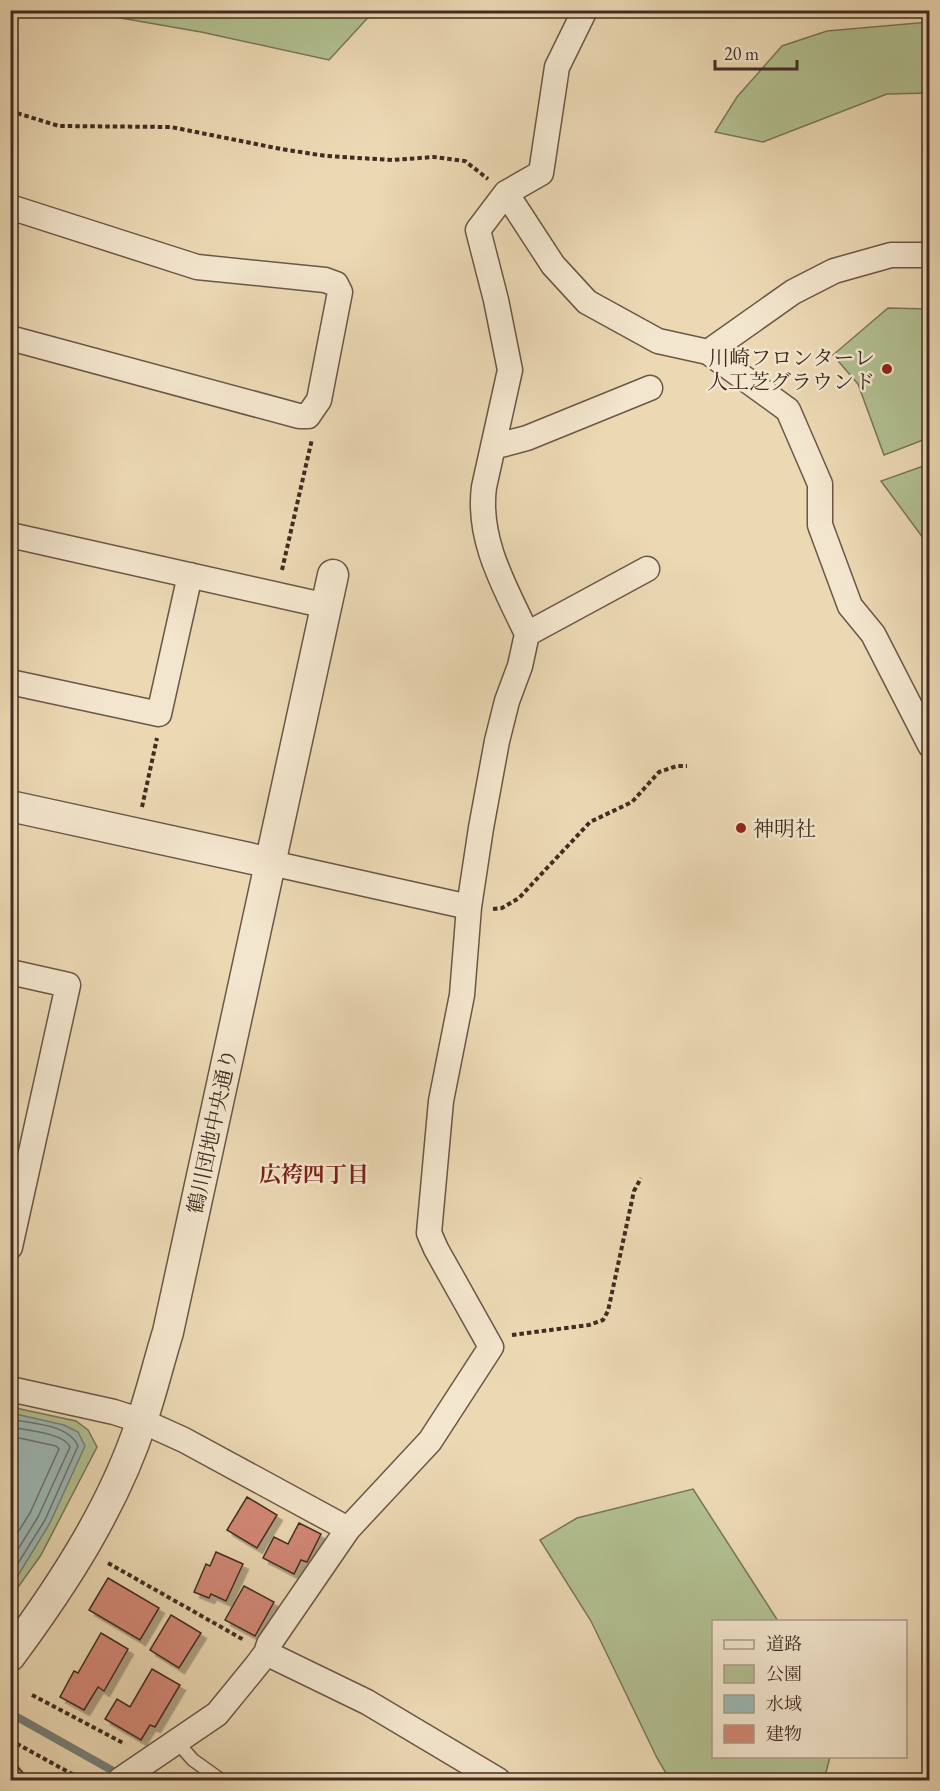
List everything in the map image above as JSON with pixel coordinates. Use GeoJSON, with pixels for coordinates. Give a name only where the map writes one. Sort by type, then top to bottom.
{"type":"FeatureCollection","features":[{"type":"Feature","properties":{"kind":"street"},"geometry":{"type":"LineString","coordinates":[[120,1780],[217,1714],[266,1653],[269,1644],[348,1529],[430,1442],[491,1347],[429,1233],[441,1101],[462,995],[469,907],[497,741],[507,701],[520,666],[527,634],[496,567],[484,530],[481,506],[510,370],[496,300],[478,230],[498,187],[541,173],[557,67],[585,10]]}},
{"type":"Feature","properties":{"kind":"street"},"geometry":{"type":"LineString","coordinates":[[498,187],[553,265],[587,302],[658,341],[708,352],[788,410],[819,484],[819,525],[850,606],[873,634],[930,745]]}},
{"type":"Feature","properties":{"kind":"street"},"geometry":{"type":"LineString","coordinates":[[10,207],[197,267],[325,280],[336,284],[340,292],[319,400],[308,416],[287,413],[10,338]]}},
{"type":"Feature","properties":{"kind":"street"},"geometry":{"type":"LineString","coordinates":[[708,352],[793,292],[834,271],[891,255],[930,255]]}},
{"type":"Feature","properties":{"kind":"street"},"geometry":{"type":"LineString","coordinates":[[493,447],[527,438],[650,388]]}},
{"type":"Feature","properties":{"kind":"street"},"geometry":{"type":"LineString","coordinates":[[10,535],[327,606]]}},
{"type":"Feature","properties":{"kind":"street"},"geometry":{"type":"LineString","coordinates":[[527,634],[647,568]]}},
{"type":"Feature","properties":{"kind":"street"},"geometry":{"type":"LineString","coordinates":[[10,682],[159,714],[190,575]]}},
{"type":"Feature","properties":{"kind":"street","name":"鶴川団地中央通り"},"geometry":{"type":"LineString","coordinates":[[10,1656],[83,1550],[105,1508],[142,1421],[168,1332],[333,575]]}},
{"type":"Feature","properties":{"kind":"street"},"geometry":{"type":"LineString","coordinates":[[10,806],[469,907]]}},
{"type":"Feature","properties":{"kind":"street"},"geometry":{"type":"LineString","coordinates":[[10,972],[68,985],[10,1247]]}},
{"type":"Feature","properties":{"kind":"street"},"geometry":{"type":"LineString","coordinates":[[10,1389],[114,1412],[142,1421],[184,1440],[348,1529]]}},
{"type":"Feature","properties":{"kind":"street"},"geometry":{"type":"LineString","coordinates":[[266,1653],[367,1702],[498,1780]]}},
{"type":"Feature","properties":{"kind":"lane"},"geometry":{"type":"LineString","coordinates":[[177,1742],[193,1760],[221,1780]]}},
{"type":"Feature","properties":{"kind":"path"},"geometry":{"type":"LineString","coordinates":[[10,111],[59,126],[171,128],[327,156],[392,160],[434,157],[465,161],[498,187]]}},
{"type":"Feature","properties":{"kind":"path"},"geometry":{"type":"LineString","coordinates":[[283,567],[313,436]]}},
{"type":"Feature","properties":{"kind":"path"},"geometry":{"type":"LineString","coordinates":[[142,808],[158,732]]}},
{"type":"Feature","properties":{"kind":"path"},"geometry":{"type":"LineString","coordinates":[[469,907],[480,912],[502,908],[519,898],[590,822],[633,802],[659,772],[677,766],[687,766]]}},
{"type":"Feature","properties":{"kind":"path"},"geometry":{"type":"LineString","coordinates":[[491,1347],[503,1336],[590,1325],[603,1320],[608,1311],[634,1191],[641,1178]]}},
{"type":"Feature","properties":{"kind":"path"},"geometry":{"type":"LineString","coordinates":[[108,1563],[232,1633]]}},
{"type":"Feature","properties":{"kind":"path"},"geometry":{"type":"LineString","coordinates":[[32,1695],[148,1761]]}},
{"type":"Feature","properties":{"kind":"path"},"geometry":{"type":"LineString","coordinates":[[10,1740],[83,1780]]}},
{"type":"Feature","properties":{"kind":"green space"},"geometry":{"type":"Polygon","coordinates":[[[10,11],[374,11],[329,60],[201,32],[92,13],[11,16],[10,11]]]}},
{"type":"Feature","properties":{"kind":"green space"},"geometry":{"type":"Polygon","coordinates":[[[929,22],[929,93],[887,94],[763,142],[715,132],[737,97],[782,46],[827,31],[929,22]]]}},
{"type":"Feature","properties":{"kind":"green space","name":"川崎フロンターレ 人工芝グラウンド"},"geometry":{"type":"Polygon","coordinates":[[[888,308],[929,309],[930,440],[923,440],[884,455],[858,384],[833,355],[888,308]]]}},
{"type":"Feature","properties":{"kind":"green space"},"geometry":{"type":"Polygon","coordinates":[[[930,464],[929,546],[881,481],[930,464]]]}},
{"type":"Feature","properties":{"kind":"green space"},"geometry":{"type":"Polygon","coordinates":[[[11,1407],[76,1421],[88,1430],[97,1447],[41,1555],[11,1597],[11,1407]]]}},
{"type":"Feature","properties":{"kind":"green space"},"geometry":{"type":"Polygon","coordinates":[[[693,1489],[777,1620],[712,1620],[712,1758],[830,1758],[824,1780],[670,1780],[657,1758],[591,1621],[540,1540],[577,1518],[693,1489]]]}},
{"type":"Feature","properties":{"kind":"water"},"geometry":{"type":"Polygon","coordinates":[[[11,1413],[64,1425],[78,1432],[85,1446],[50,1523],[11,1587],[11,1413]]]}},
{"type":"Feature","properties":{"kind":"building"},"geometry":{"type":"Polygon","coordinates":[[[247,1497],[277,1515],[257,1548],[227,1530],[247,1497]]]}},
{"type":"Feature","properties":{"kind":"building"},"geometry":{"type":"Polygon","coordinates":[[[299,1523],[321,1534],[307,1562],[301,1560],[294,1574],[263,1558],[274,1537],[288,1544],[299,1523]]]}},
{"type":"Feature","properties":{"kind":"building"},"geometry":{"type":"Polygon","coordinates":[[[216,1552],[243,1564],[226,1601],[211,1594],[209,1598],[194,1592],[206,1564],[210,1566],[216,1552]]]}},
{"type":"Feature","properties":{"kind":"building"},"geometry":{"type":"Polygon","coordinates":[[[108,1578],[159,1608],[140,1640],[89,1610],[108,1578]]]}},
{"type":"Feature","properties":{"kind":"building"},"geometry":{"type":"Polygon","coordinates":[[[244,1586],[274,1602],[255,1636],[225,1620],[244,1586]]]}},
{"type":"Feature","properties":{"kind":"building"},"geometry":{"type":"Polygon","coordinates":[[[171,1615],[201,1633],[179,1668],[150,1650],[171,1615]]]}},
{"type":"Feature","properties":{"kind":"building"},"geometry":{"type":"Polygon","coordinates":[[[101,1633],[128,1649],[104,1691],[98,1687],[84,1710],[60,1697],[74,1671],[78,1673],[101,1633]]]}},
{"type":"Feature","properties":{"kind":"building"},"geometry":{"type":"Polygon","coordinates":[[[152,1669],[180,1685],[155,1727],[150,1725],[141,1740],[105,1719],[117,1699],[130,1707],[152,1669]]]}},
{"type":"Feature","properties":{"kind":"building"},"geometry":{"type":"Polygon","coordinates":[[[10,1758],[29,1780],[10,1780],[10,1758]]]}},
{"type":"Feature","properties":{"kind":"waterway"},"geometry":{"type":"LineString","coordinates":[[10,1713],[122,1776]]}},
{"type":"Feature","properties":{"kind":"place","name":"川崎フロンターレ 人工芝グラウンド"},"geometry":{"type":"Point","coordinates":[887,369]}},
{"type":"Feature","properties":{"kind":"place","name":"神明社"},"geometry":{"type":"Point","coordinates":[741,828]}},
{"type":"Feature","properties":{"kind":"district","name":"広袴四丁目"},"geometry":{"type":"Point","coordinates":[314,1174]}}]}
